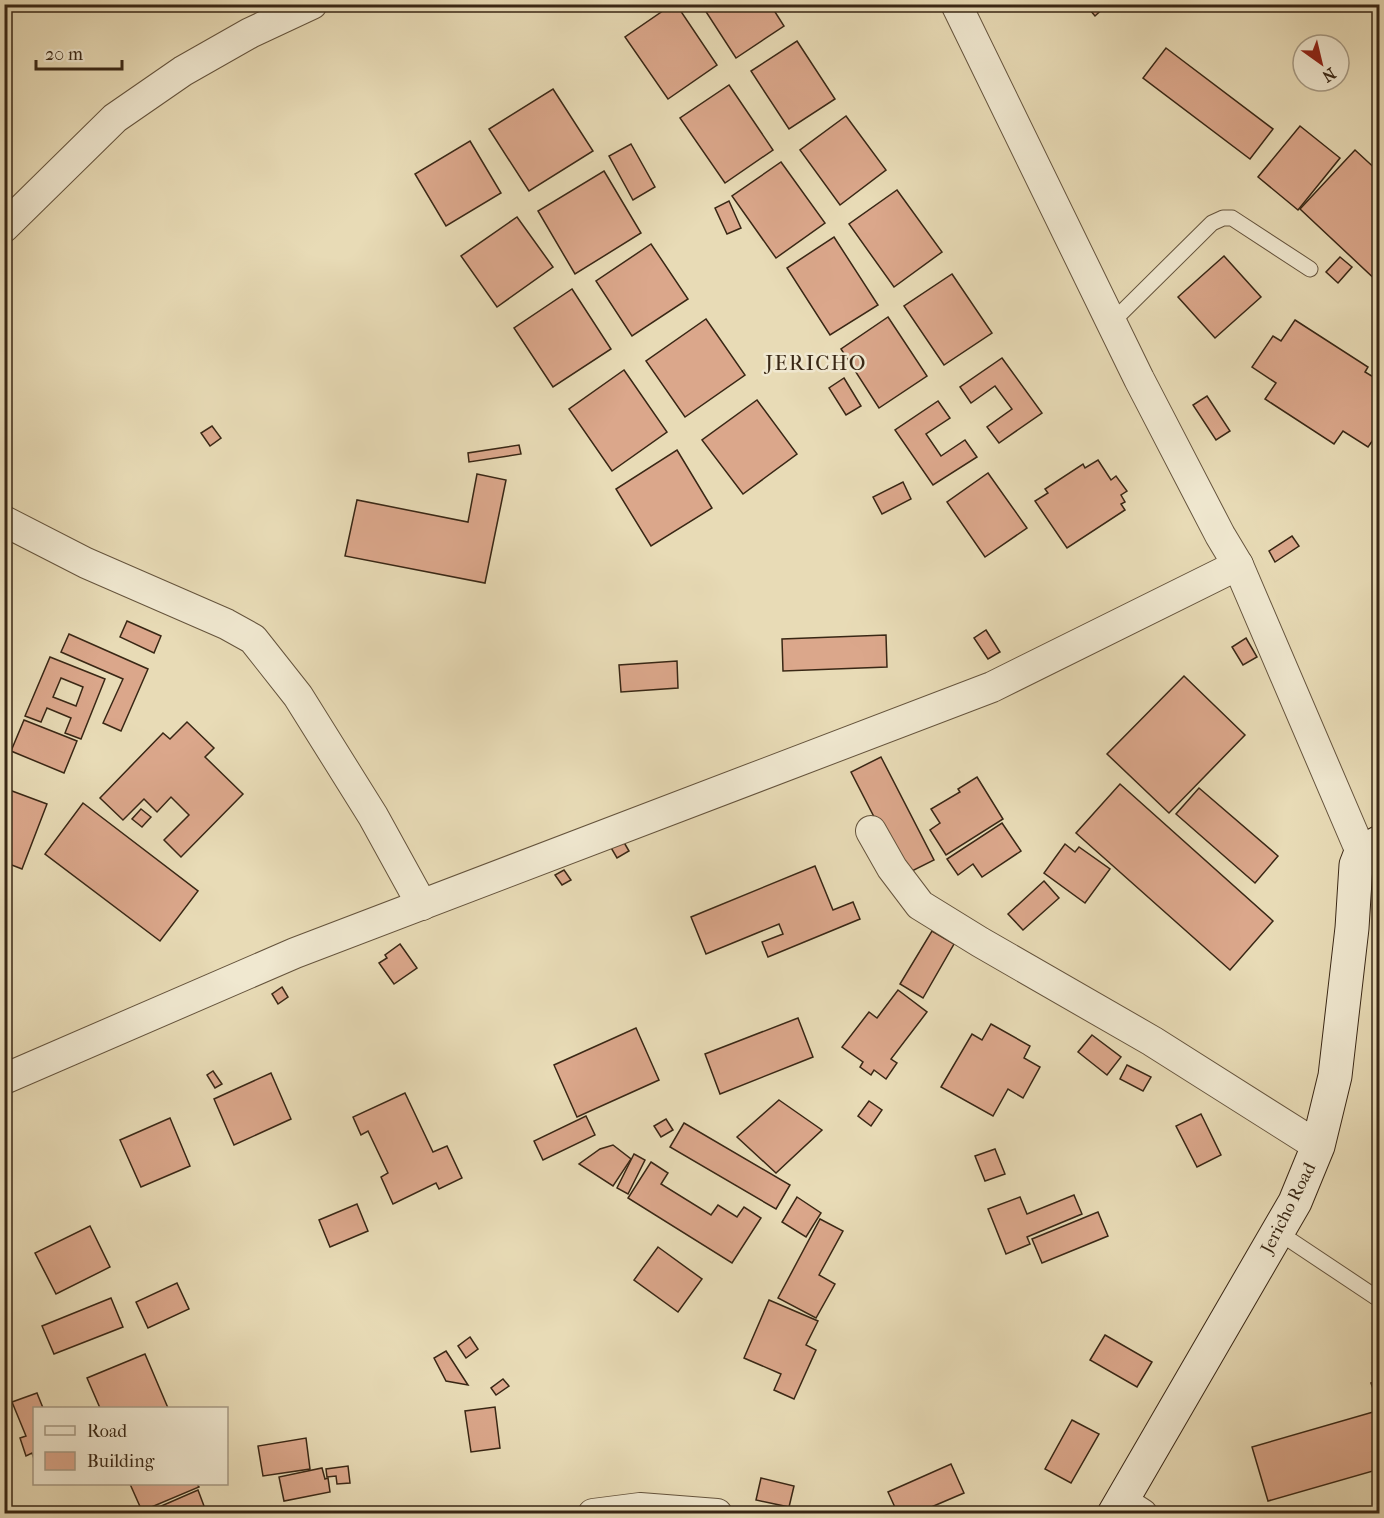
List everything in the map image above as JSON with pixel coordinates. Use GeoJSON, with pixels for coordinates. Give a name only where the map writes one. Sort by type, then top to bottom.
{"type":"FeatureCollection","features":[{"type":"Feature","properties":{"kind":"street"},"geometry":{"type":"LineString","coordinates":[[4,227],[115,118],[183,71],[250,33],[312,4]]}},
{"type":"Feature","properties":{"kind":"street"},"geometry":{"type":"LineString","coordinates":[[956,4],[1112,323],[1220,535],[1238,565],[1325,765],[1370,847]]}},
{"type":"Feature","properties":{"kind":"street"},"geometry":{"type":"LineString","coordinates":[[4,521],[86,563],[226,624],[253,639],[278,669],[310,716],[373,816],[422,905]]}},
{"type":"Feature","properties":{"kind":"street"},"geometry":{"type":"LineString","coordinates":[[4,1079],[295,953],[992,687],[1238,565]]}},
{"type":"Feature","properties":{"kind":"street"},"geometry":{"type":"LineString","coordinates":[[871,831],[892,868],[920,905],[1152,1041],[1318,1146]]}},
{"type":"Feature","properties":{"kind":"street","name":"Jericho Road"},"geometry":{"type":"LineString","coordinates":[[1126,1509],[1295,1202],[1318,1146],[1335,1077],[1352,928],[1356,865],[1370,847]]}},
{"type":"Feature","properties":{"kind":"street"},"geometry":{"type":"LineString","coordinates":[[593,1514],[640,1508],[717,1514]]}},
{"type":"Feature","properties":{"kind":"lane"},"geometry":{"type":"LineString","coordinates":[[1112,323],[1212,223],[1223,218],[1232,218],[1310,269]]}},
{"type":"Feature","properties":{"kind":"lane"},"geometry":{"type":"LineString","coordinates":[[1278,1232],[1380,1300]]}},
{"type":"Feature","properties":{"kind":"building"},"geometry":{"type":"Polygon","coordinates":[[[676,4],[717,65],[668,99],[625,37],[676,4]]]}},
{"type":"Feature","properties":{"kind":"building"},"geometry":{"type":"Polygon","coordinates":[[[701,4],[770,4],[784,26],[736,58],[701,4]]]}},
{"type":"Feature","properties":{"kind":"building"},"geometry":{"type":"Polygon","coordinates":[[[1085,4],[1108,4],[1095,16],[1085,4]]]}},
{"type":"Feature","properties":{"kind":"building"},"geometry":{"type":"Polygon","coordinates":[[[797,41],[835,99],[789,129],[751,71],[797,41]]]}},
{"type":"Feature","properties":{"kind":"building"},"geometry":{"type":"Polygon","coordinates":[[[1166,48],[1273,129],[1250,159],[1143,78],[1166,48]]]}},
{"type":"Feature","properties":{"kind":"building"},"geometry":{"type":"Polygon","coordinates":[[[729,85],[773,150],[725,183],[680,118],[729,85]]]}},
{"type":"Feature","properties":{"kind":"building"},"geometry":{"type":"Polygon","coordinates":[[[553,89],[593,151],[529,191],[489,129],[553,89]]]}},
{"type":"Feature","properties":{"kind":"building"},"geometry":{"type":"Polygon","coordinates":[[[846,116],[886,170],[840,205],[800,150],[846,116]]]}},
{"type":"Feature","properties":{"kind":"building"},"geometry":{"type":"Polygon","coordinates":[[[1300,126],[1340,158],[1298,210],[1258,177],[1300,126]]]}},
{"type":"Feature","properties":{"kind":"building"},"geometry":{"type":"Polygon","coordinates":[[[470,141],[501,193],[446,226],[415,174],[470,141]]]}},
{"type":"Feature","properties":{"kind":"building"},"geometry":{"type":"Polygon","coordinates":[[[631,144],[655,187],[633,200],[609,156],[631,144]]]}},
{"type":"Feature","properties":{"kind":"building"},"geometry":{"type":"Polygon","coordinates":[[[1355,150],[1380,173],[1380,284],[1300,209],[1355,150]]]}},
{"type":"Feature","properties":{"kind":"building"},"geometry":{"type":"Polygon","coordinates":[[[781,162],[825,223],[776,258],[732,196],[781,162]]]}},
{"type":"Feature","properties":{"kind":"building"},"geometry":{"type":"Polygon","coordinates":[[[604,171],[641,233],[575,274],[538,211],[604,171]]]}},
{"type":"Feature","properties":{"kind":"building"},"geometry":{"type":"Polygon","coordinates":[[[897,190],[942,252],[894,287],[849,224],[897,190]]]}},
{"type":"Feature","properties":{"kind":"building"},"geometry":{"type":"Polygon","coordinates":[[[729,201],[741,228],[727,234],[715,208],[729,201]]]}},
{"type":"Feature","properties":{"kind":"building"},"geometry":{"type":"Polygon","coordinates":[[[517,217],[553,267],[497,307],[461,256],[517,217]]]}},
{"type":"Feature","properties":{"kind":"building"},"geometry":{"type":"Polygon","coordinates":[[[834,237],[878,305],[830,335],[787,268],[834,237]]]}},
{"type":"Feature","properties":{"kind":"building"},"geometry":{"type":"Polygon","coordinates":[[[651,244],[688,299],[632,336],[596,281],[651,244]]]}},
{"type":"Feature","properties":{"kind":"building"},"geometry":{"type":"Polygon","coordinates":[[[1224,256],[1261,297],[1215,338],[1178,297],[1224,256]]]}},
{"type":"Feature","properties":{"kind":"building"},"geometry":{"type":"Polygon","coordinates":[[[1340,257],[1352,267],[1338,283],[1326,272],[1340,257]]]}},
{"type":"Feature","properties":{"kind":"building"},"geometry":{"type":"Polygon","coordinates":[[[952,274],[992,333],[944,365],[904,306],[952,274]]]}},
{"type":"Feature","properties":{"kind":"building"},"geometry":{"type":"Polygon","coordinates":[[[572,289],[611,349],[553,387],[514,328],[572,289]]]}},
{"type":"Feature","properties":{"kind":"building"},"geometry":{"type":"Polygon","coordinates":[[[888,317],[927,376],[879,408],[841,349],[888,317]]]}},
{"type":"Feature","properties":{"kind":"building"},"geometry":{"type":"Polygon","coordinates":[[[706,319],[745,375],[685,417],[646,361],[706,319]]]}},
{"type":"Feature","properties":{"kind":"building"},"geometry":{"type":"Polygon","coordinates":[[[1295,320],[1368,367],[1365,372],[1380,381],[1380,430],[1368,447],[1343,431],[1334,444],[1265,399],[1276,383],[1252,367],[1273,336],[1281,341],[1295,320]]]}},
{"type":"Feature","properties":{"kind":"building"},"geometry":{"type":"Polygon","coordinates":[[[1002,358],[1042,413],[999,443],[987,427],[1012,409],[995,386],[971,403],[960,387],[1002,358]]]}},
{"type":"Feature","properties":{"kind":"building"},"geometry":{"type":"Polygon","coordinates":[[[624,370],[667,432],[612,471],[569,409],[624,370]]]}},
{"type":"Feature","properties":{"kind":"building"},"geometry":{"type":"Polygon","coordinates":[[[844,378],[861,406],[846,415],[829,388],[844,378]]]}},
{"type":"Feature","properties":{"kind":"building"},"geometry":{"type":"Polygon","coordinates":[[[1207,396],[1230,431],[1216,440],[1193,405],[1207,396]]]}},
{"type":"Feature","properties":{"kind":"building"},"geometry":{"type":"Polygon","coordinates":[[[757,400],[797,454],[743,494],[702,440],[757,400]]]}},
{"type":"Feature","properties":{"kind":"building"},"geometry":{"type":"Polygon","coordinates":[[[938,401],[950,418],[926,434],[941,456],[965,440],[977,457],[933,485],[895,430],[938,401]]]}},
{"type":"Feature","properties":{"kind":"building"},"geometry":{"type":"Polygon","coordinates":[[[212,426],[221,438],[210,446],[201,433],[212,426]]]}},
{"type":"Feature","properties":{"kind":"building"},"geometry":{"type":"Polygon","coordinates":[[[519,445],[521,454],[469,462],[468,453],[519,445]]]}},
{"type":"Feature","properties":{"kind":"building"},"geometry":{"type":"Polygon","coordinates":[[[677,450],[712,508],[651,546],[616,489],[677,450]]]}},
{"type":"Feature","properties":{"kind":"building"},"geometry":{"type":"Polygon","coordinates":[[[1098,460],[1111,480],[1116,476],[1127,491],[1121,495],[1125,502],[1121,504],[1125,510],[1067,548],[1035,501],[1048,493],[1045,489],[1083,464],[1085,468],[1098,460]]]}},
{"type":"Feature","properties":{"kind":"building"},"geometry":{"type":"Polygon","coordinates":[[[988,473],[1027,528],[985,557],[947,502],[988,473]]]}},
{"type":"Feature","properties":{"kind":"building"},"geometry":{"type":"Polygon","coordinates":[[[477,474],[506,480],[485,583],[345,556],[357,500],[468,522],[477,474]]]}},
{"type":"Feature","properties":{"kind":"building"},"geometry":{"type":"Polygon","coordinates":[[[903,482],[911,499],[882,514],[873,497],[903,482]]]}},
{"type":"Feature","properties":{"kind":"building"},"geometry":{"type":"Polygon","coordinates":[[[1292,536],[1299,546],[1275,562],[1269,551],[1292,536]]]}},
{"type":"Feature","properties":{"kind":"building"},"geometry":{"type":"Polygon","coordinates":[[[127,621],[161,636],[154,653],[120,637],[127,621]]]}},
{"type":"Feature","properties":{"kind":"building"},"geometry":{"type":"Polygon","coordinates":[[[986,630],[1000,652],[988,659],[974,638],[986,630]]]}},
{"type":"Feature","properties":{"kind":"building"},"geometry":{"type":"Polygon","coordinates":[[[69,634],[148,669],[121,731],[103,723],[123,679],[61,652],[69,634]]]}},
{"type":"Feature","properties":{"kind":"building"},"geometry":{"type":"Polygon","coordinates":[[[886,635],[887,667],[783,671],[782,639],[886,635]]]}},
{"type":"Feature","properties":{"kind":"building"},"geometry":{"type":"Polygon","coordinates":[[[1246,638],[1257,657],[1243,665],[1232,647],[1246,638]]]}},
{"type":"Feature","properties":{"kind":"building"},"geometry":{"type":"Polygon","coordinates":[[[50,657],[105,679],[81,739],[65,733],[71,718],[47,708],[41,722],[25,716],[50,657]],[[61,678],[53,697],[76,706],[83,687],[61,678]]]}},
{"type":"Feature","properties":{"kind":"building"},"geometry":{"type":"Polygon","coordinates":[[[677,661],[678,688],[621,692],[619,665],[677,661]]]}},
{"type":"Feature","properties":{"kind":"building"},"geometry":{"type":"Polygon","coordinates":[[[1184,676],[1245,735],[1169,813],[1107,754],[1184,676]]]}},
{"type":"Feature","properties":{"kind":"building"},"geometry":{"type":"Polygon","coordinates":[[[24,720],[77,741],[64,773],[11,751],[24,720]]]}},
{"type":"Feature","properties":{"kind":"building"},"geometry":{"type":"Polygon","coordinates":[[[187,722],[214,748],[205,757],[243,794],[181,857],[164,840],[189,815],[171,797],[157,812],[144,799],[123,820],[100,798],[163,733],[170,739],[187,722]]]}},
{"type":"Feature","properties":{"kind":"building"},"geometry":{"type":"Polygon","coordinates":[[[881,757],[934,860],[904,875],[851,772],[881,757]]]}},
{"type":"Feature","properties":{"kind":"building"},"geometry":{"type":"Polygon","coordinates":[[[977,777],[1003,819],[946,855],[930,830],[940,823],[931,809],[960,792],[958,789],[977,777]]]}},
{"type":"Feature","properties":{"kind":"building"},"geometry":{"type":"Polygon","coordinates":[[[1120,784],[1273,921],[1230,970],[1076,833],[1120,784]]]}},
{"type":"Feature","properties":{"kind":"building"},"geometry":{"type":"Polygon","coordinates":[[[4,788],[47,804],[22,869],[4,862],[4,788]]]}},
{"type":"Feature","properties":{"kind":"building"},"geometry":{"type":"Polygon","coordinates":[[[1199,788],[1278,856],[1255,883],[1176,814],[1199,788]]]}},
{"type":"Feature","properties":{"kind":"building"},"geometry":{"type":"Polygon","coordinates":[[[83,803],[198,891],[160,941],[45,854],[83,803]]]}},
{"type":"Feature","properties":{"kind":"building"},"geometry":{"type":"Polygon","coordinates":[[[141,809],[151,817],[142,827],[132,819],[141,809]]]}},
{"type":"Feature","properties":{"kind":"building"},"geometry":{"type":"Polygon","coordinates":[[[1002,823],[1021,851],[982,877],[973,864],[958,875],[947,859],[1002,823]]]}},
{"type":"Feature","properties":{"kind":"building"},"geometry":{"type":"Polygon","coordinates":[[[622,839],[629,851],[617,858],[610,846],[622,839]]]}},
{"type":"Feature","properties":{"kind":"building"},"geometry":{"type":"Polygon","coordinates":[[[1065,844],[1075,852],[1079,847],[1110,869],[1085,903],[1044,873],[1065,844]]]}},
{"type":"Feature","properties":{"kind":"building"},"geometry":{"type":"Polygon","coordinates":[[[815,866],[833,910],[853,902],[860,919],[768,957],[762,942],[783,934],[779,924],[706,954],[691,917],[815,866]]]}},
{"type":"Feature","properties":{"kind":"building"},"geometry":{"type":"Polygon","coordinates":[[[564,870],[571,880],[562,885],[555,875],[564,870]]]}},
{"type":"Feature","properties":{"kind":"building"},"geometry":{"type":"Polygon","coordinates":[[[1044,881],[1059,898],[1023,930],[1008,914],[1044,881]]]}},
{"type":"Feature","properties":{"kind":"building"},"geometry":{"type":"Polygon","coordinates":[[[932,931],[954,944],[923,998],[900,984],[932,931]]]}},
{"type":"Feature","properties":{"kind":"building"},"geometry":{"type":"Polygon","coordinates":[[[400,944],[417,968],[394,984],[379,963],[387,958],[385,955],[400,944]]]}},
{"type":"Feature","properties":{"kind":"building"},"geometry":{"type":"Polygon","coordinates":[[[282,987],[288,997],[278,1004],[272,994],[282,987]]]}},
{"type":"Feature","properties":{"kind":"building"},"geometry":{"type":"Polygon","coordinates":[[[898,990],[927,1012],[891,1059],[897,1063],[886,1079],[874,1070],[871,1075],[860,1067],[863,1062],[842,1047],[869,1012],[877,1018],[898,990]]]}},
{"type":"Feature","properties":{"kind":"building"},"geometry":{"type":"Polygon","coordinates":[[[798,1018],[813,1057],[720,1094],[705,1054],[798,1018]]]}},
{"type":"Feature","properties":{"kind":"building"},"geometry":{"type":"Polygon","coordinates":[[[991,1024],[1030,1046],[1024,1058],[1040,1067],[1023,1098],[1008,1089],[993,1116],[941,1087],[972,1034],[982,1040],[991,1024]]]}},
{"type":"Feature","properties":{"kind":"building"},"geometry":{"type":"Polygon","coordinates":[[[636,1028],[659,1080],[577,1117],[554,1065],[636,1028]]]}},
{"type":"Feature","properties":{"kind":"building"},"geometry":{"type":"Polygon","coordinates":[[[1092,1035],[1121,1057],[1107,1075],[1078,1052],[1092,1035]]]}},
{"type":"Feature","properties":{"kind":"building"},"geometry":{"type":"Polygon","coordinates":[[[1127,1065],[1151,1077],[1143,1091],[1120,1079],[1127,1065]]]}},
{"type":"Feature","properties":{"kind":"building"},"geometry":{"type":"Polygon","coordinates":[[[213,1071],[222,1084],[215,1088],[207,1075],[213,1071]]]}},
{"type":"Feature","properties":{"kind":"building"},"geometry":{"type":"Polygon","coordinates":[[[271,1073],[291,1119],[234,1145],[214,1099],[271,1073]]]}},
{"type":"Feature","properties":{"kind":"building"},"geometry":{"type":"Polygon","coordinates":[[[405,1093],[433,1152],[447,1146],[462,1178],[439,1189],[436,1183],[393,1204],[381,1177],[388,1173],[368,1131],[361,1135],[353,1117],[405,1093]]]}},
{"type":"Feature","properties":{"kind":"building"},"geometry":{"type":"Polygon","coordinates":[[[779,1100],[822,1130],[776,1173],[737,1137],[779,1100]]]}},
{"type":"Feature","properties":{"kind":"building"},"geometry":{"type":"Polygon","coordinates":[[[869,1101],[882,1110],[871,1126],[858,1116],[869,1101]]]}},
{"type":"Feature","properties":{"kind":"building"},"geometry":{"type":"Polygon","coordinates":[[[1201,1114],[1221,1155],[1197,1167],[1176,1126],[1201,1114]]]}},
{"type":"Feature","properties":{"kind":"building"},"geometry":{"type":"Polygon","coordinates":[[[586,1116],[595,1135],[543,1160],[534,1141],[586,1116]]]}},
{"type":"Feature","properties":{"kind":"building"},"geometry":{"type":"Polygon","coordinates":[[[170,1118],[190,1166],[141,1187],[120,1140],[170,1118]]]}},
{"type":"Feature","properties":{"kind":"building"},"geometry":{"type":"Polygon","coordinates":[[[666,1119],[673,1130],[661,1137],[654,1126],[666,1119]]]}},
{"type":"Feature","properties":{"kind":"building"},"geometry":{"type":"Polygon","coordinates":[[[684,1123],[790,1185],[776,1209],[670,1147],[684,1123]]]}},
{"type":"Feature","properties":{"kind":"building"},"geometry":{"type":"Polygon","coordinates":[[[613,1145],[631,1159],[613,1186],[579,1164],[600,1149],[613,1145]]]}},
{"type":"Feature","properties":{"kind":"building"},"geometry":{"type":"Polygon","coordinates":[[[995,1149],[1005,1174],[985,1181],[975,1156],[995,1149]]]}},
{"type":"Feature","properties":{"kind":"building"},"geometry":{"type":"Polygon","coordinates":[[[634,1154],[645,1160],[628,1194],[617,1188],[634,1154]]]}},
{"type":"Feature","properties":{"kind":"building"},"geometry":{"type":"Polygon","coordinates":[[[651,1162],[668,1173],[661,1184],[711,1215],[718,1205],[737,1217],[744,1207],[761,1218],[732,1263],[628,1198],[651,1162]]]}},
{"type":"Feature","properties":{"kind":"building"},"geometry":{"type":"Polygon","coordinates":[[[1074,1195],[1082,1214],[1027,1237],[1030,1244],[1006,1254],[988,1209],[1020,1197],[1027,1214],[1074,1195]]]}},
{"type":"Feature","properties":{"kind":"building"},"geometry":{"type":"Polygon","coordinates":[[[797,1197],[821,1213],[806,1237],[782,1222],[797,1197]]]}},
{"type":"Feature","properties":{"kind":"building"},"geometry":{"type":"Polygon","coordinates":[[[357,1204],[368,1231],[330,1247],[319,1220],[357,1204]]]}},
{"type":"Feature","properties":{"kind":"building"},"geometry":{"type":"Polygon","coordinates":[[[1098,1212],[1108,1236],[1042,1263],[1032,1239],[1098,1212]]]}},
{"type":"Feature","properties":{"kind":"building"},"geometry":{"type":"Polygon","coordinates":[[[820,1219],[843,1231],[819,1275],[835,1284],[816,1318],[778,1298],[820,1219]]]}},
{"type":"Feature","properties":{"kind":"building"},"geometry":{"type":"Polygon","coordinates":[[[90,1226],[110,1267],[56,1294],[35,1253],[90,1226]]]}},
{"type":"Feature","properties":{"kind":"building"},"geometry":{"type":"Polygon","coordinates":[[[658,1247],[702,1279],[678,1312],[634,1280],[658,1247]]]}},
{"type":"Feature","properties":{"kind":"building"},"geometry":{"type":"Polygon","coordinates":[[[177,1283],[189,1309],[148,1328],[136,1302],[177,1283]]]}},
{"type":"Feature","properties":{"kind":"building"},"geometry":{"type":"Polygon","coordinates":[[[111,1298],[123,1327],[54,1354],[42,1326],[111,1298]]]}},
{"type":"Feature","properties":{"kind":"building"},"geometry":{"type":"Polygon","coordinates":[[[769,1300],[818,1321],[806,1345],[816,1350],[794,1399],[774,1390],[781,1374],[744,1358],[769,1300]]]}},
{"type":"Feature","properties":{"kind":"building"},"geometry":{"type":"Polygon","coordinates":[[[1105,1335],[1152,1362],[1137,1387],[1090,1360],[1105,1335]]]}},
{"type":"Feature","properties":{"kind":"building"},"geometry":{"type":"Polygon","coordinates":[[[470,1337],[478,1349],[466,1358],[458,1346],[470,1337]]]}},
{"type":"Feature","properties":{"kind":"building"},"geometry":{"type":"Polygon","coordinates":[[[446,1351],[468,1385],[446,1381],[434,1358],[446,1351]]]}},
{"type":"Feature","properties":{"kind":"building"},"geometry":{"type":"Polygon","coordinates":[[[145,1354],[168,1407],[100,1407],[87,1378],[145,1354]]]}},
{"type":"Feature","properties":{"kind":"building"},"geometry":{"type":"Polygon","coordinates":[[[503,1379],[509,1386],[496,1395],[491,1388],[503,1379]]]}},
{"type":"Feature","properties":{"kind":"building"},"geometry":{"type":"Polygon","coordinates":[[[1380,1380],[1380,1406],[1379,1406],[1371,1383],[1380,1380]]]}},
{"type":"Feature","properties":{"kind":"building"},"geometry":{"type":"Polygon","coordinates":[[[37,1393],[43,1407],[33,1407],[33,1456],[32,1453],[26,1456],[20,1438],[26,1436],[12,1402],[37,1393]]]}},
{"type":"Feature","properties":{"kind":"building"},"geometry":{"type":"Polygon","coordinates":[[[495,1407],[500,1448],[471,1452],[465,1411],[495,1407]]]}},
{"type":"Feature","properties":{"kind":"building"},"geometry":{"type":"Polygon","coordinates":[[[1380,1410],[1380,1469],[1268,1501],[1252,1447],[1380,1410]]]}},
{"type":"Feature","properties":{"kind":"building"},"geometry":{"type":"Polygon","coordinates":[[[1072,1420],[1099,1434],[1071,1483],[1045,1469],[1072,1420]]]}},
{"type":"Feature","properties":{"kind":"building"},"geometry":{"type":"Polygon","coordinates":[[[306,1438],[310,1469],[263,1476],[258,1446],[306,1438]]]}},
{"type":"Feature","properties":{"kind":"building"},"geometry":{"type":"Polygon","coordinates":[[[951,1464],[964,1493],[915,1514],[898,1514],[888,1492],[951,1464]]]}},
{"type":"Feature","properties":{"kind":"building"},"geometry":{"type":"Polygon","coordinates":[[[348,1466],[350,1483],[337,1484],[336,1476],[327,1477],[326,1469],[348,1466]]]}},
{"type":"Feature","properties":{"kind":"building"},"geometry":{"type":"Polygon","coordinates":[[[322,1468],[325,1479],[328,1478],[330,1492],[284,1501],[279,1477],[322,1468]]]}},
{"type":"Feature","properties":{"kind":"building"},"geometry":{"type":"Polygon","coordinates":[[[761,1478],[794,1486],[789,1507],[756,1500],[761,1478]]]}},
{"type":"Feature","properties":{"kind":"building"},"geometry":{"type":"Polygon","coordinates":[[[130,1485],[198,1485],[199,1487],[142,1511],[130,1485]]]}},
{"type":"Feature","properties":{"kind":"building"},"geometry":{"type":"Polygon","coordinates":[[[198,1490],[207,1514],[143,1514],[198,1490]]]}},
{"type":"Feature","properties":{"kind":"district","name":"JERICHO"},"geometry":{"type":"Point","coordinates":[816,363]}}]}
